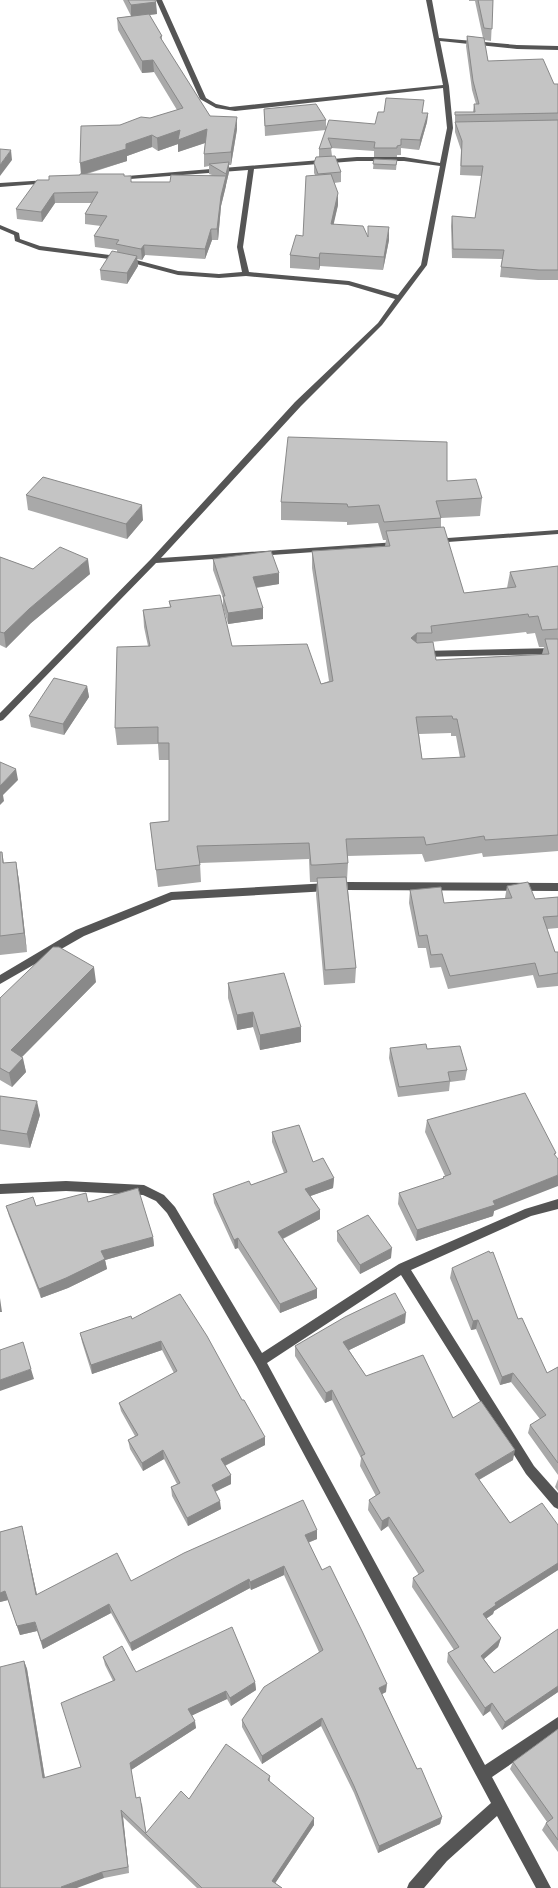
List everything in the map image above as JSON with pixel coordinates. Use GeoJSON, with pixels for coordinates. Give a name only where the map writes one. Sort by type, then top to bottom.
{"type":"FeatureCollection","features":[{"type":"Feature","properties":{"kind":"street"},"geometry":{"type":"LineString","coordinates":[[159,0],[203,99],[211,105],[221,108],[235,109],[446,86]]}},
{"type":"Feature","properties":{"kind":"street"},"geometry":{"type":"LineString","coordinates":[[0,718],[154,561],[298,404],[380,324],[424,265],[450,128],[446,86],[429,0]]}},
{"type":"Feature","properties":{"kind":"street"},"geometry":{"type":"LineString","coordinates":[[436,39],[517,47],[558,48]]}},
{"type":"Feature","properties":{"kind":"street"},"geometry":{"type":"LineString","coordinates":[[450,128],[460,128]]}},
{"type":"Feature","properties":{"kind":"street"},"geometry":{"type":"LineString","coordinates":[[107,179],[357,159],[404,160],[443,165]]}},
{"type":"Feature","properties":{"kind":"street"},"geometry":{"type":"LineString","coordinates":[[246,274],[240,247],[250,167]]}},
{"type":"Feature","properties":{"kind":"street"},"geometry":{"type":"LineString","coordinates":[[0,184],[58,182]]}},
{"type":"Feature","properties":{"kind":"street"},"geometry":{"type":"LineString","coordinates":[[0,227],[17,234],[17,240],[22,243],[39,248],[125,259],[178,273],[219,276],[246,274],[349,283],[398,298]]}},
{"type":"Feature","properties":{"kind":"street"},"geometry":{"type":"LineString","coordinates":[[420,542],[558,532]]}},
{"type":"Feature","properties":{"kind":"street"},"geometry":{"type":"LineString","coordinates":[[154,561],[410,543]]}},
{"type":"Feature","properties":{"kind":"street"},"geometry":{"type":"LineString","coordinates":[[416,654],[558,650]]}},
{"type":"Feature","properties":{"kind":"street"},"geometry":{"type":"LineString","coordinates":[[0,980],[80,933],[171,896],[346,886],[558,887]]}},
{"type":"Feature","properties":{"kind":"street"},"geometry":{"type":"LineString","coordinates":[[0,1190],[66,1186],[144,1190],[160,1198],[171,1210],[260,1361],[544,1888]]}},
{"type":"Feature","properties":{"kind":"street"},"geometry":{"type":"LineString","coordinates":[[260,1361],[403,1268],[529,1212],[558,1204]]}},
{"type":"Feature","properties":{"kind":"street"},"geometry":{"type":"LineString","coordinates":[[403,1268],[530,1470],[558,1503]]}},
{"type":"Feature","properties":{"kind":"street"},"geometry":{"type":"LineString","coordinates":[[483,1775],[558,1724]]}},
{"type":"Feature","properties":{"kind":"street"},"geometry":{"type":"LineString","coordinates":[[414,1888],[442,1856],[499,1805]]}},
{"type":"Feature","properties":{"kind":"building"},"geometry":{"type":"Polygon","coordinates":[[[128,0],[155,0],[156,2],[131,5],[128,0]]]}},
{"type":"Feature","properties":{"kind":"building"},"geometry":{"type":"Polygon","coordinates":[[[478,0],[493,0],[492,29],[484,28],[478,0]]]}},
{"type":"Feature","properties":{"kind":"building"},"geometry":{"type":"Polygon","coordinates":[[[149,14],[162,36],[160,37],[210,116],[237,117],[231,152],[204,154],[207,129],[178,140],[180,130],[157,138],[152,135],[126,144],[126,149],[80,163],[81,126],[120,125],[141,117],[150,118],[183,108],[153,60],[142,61],[117,18],[149,14]]]}},
{"type":"Feature","properties":{"kind":"building"},"geometry":{"type":"Polygon","coordinates":[[[467,36],[484,38],[488,61],[543,59],[554,84],[558,84],[558,113],[455,115],[455,112],[475,112],[474,104],[479,104],[473,81],[467,36]]]}},
{"type":"Feature","properties":{"kind":"building"},"geometry":{"type":"Polygon","coordinates":[[[386,98],[424,100],[422,113],[428,113],[420,140],[401,139],[401,145],[397,146],[397,148],[374,148],[375,142],[328,138],[332,148],[319,149],[329,120],[375,124],[378,112],[384,112],[386,98]]]}},
{"type":"Feature","properties":{"kind":"building"},"geometry":{"type":"Polygon","coordinates":[[[316,104],[326,120],[265,126],[264,109],[316,104]]]}},
{"type":"Feature","properties":{"kind":"building"},"geometry":{"type":"Polygon","coordinates":[[[558,120],[558,270],[501,267],[504,250],[453,249],[452,216],[475,218],[483,166],[461,166],[462,141],[455,122],[558,120]]]}},
{"type":"Feature","properties":{"kind":"building"},"geometry":{"type":"Polygon","coordinates":[[[0,149],[11,150],[0,165],[0,149]]]}},
{"type":"Feature","properties":{"kind":"building"},"geometry":{"type":"Polygon","coordinates":[[[335,156],[341,172],[318,174],[314,163],[316,157],[335,156]]]}},
{"type":"Feature","properties":{"kind":"building"},"geometry":{"type":"Polygon","coordinates":[[[374,159],[397,160],[396,165],[373,164],[374,159]]]}},
{"type":"Feature","properties":{"kind":"building"},"geometry":{"type":"Polygon","coordinates":[[[229,162],[226,174],[209,164],[229,162]]]}},
{"type":"Feature","properties":{"kind":"building"},"geometry":{"type":"Polygon","coordinates":[[[124,174],[124,176],[131,176],[131,182],[170,182],[171,175],[226,176],[221,196],[217,229],[211,229],[205,249],[144,245],[141,249],[116,244],[119,240],[94,236],[107,216],[85,214],[98,192],[54,193],[41,212],[16,209],[37,180],[49,180],[49,176],[124,174]]]}},
{"type":"Feature","properties":{"kind":"building"},"geometry":{"type":"Polygon","coordinates":[[[331,174],[338,193],[331,224],[363,226],[368,237],[368,226],[389,227],[384,257],[320,253],[319,258],[290,255],[296,235],[303,236],[306,176],[331,174]]]}},
{"type":"Feature","properties":{"kind":"building"},"geometry":{"type":"Polygon","coordinates":[[[112,251],[137,256],[127,273],[100,270],[112,251]]]}},
{"type":"Feature","properties":{"kind":"building"},"geometry":{"type":"Polygon","coordinates":[[[288,437],[447,442],[447,481],[476,479],[482,498],[436,501],[441,518],[384,522],[379,505],[348,507],[347,504],[281,502],[288,437]]]}},
{"type":"Feature","properties":{"kind":"building"},"geometry":{"type":"Polygon","coordinates":[[[43,477],[142,505],[126,524],[26,495],[43,477]]]}},
{"type":"Feature","properties":{"kind":"building"},"geometry":{"type":"Polygon","coordinates":[[[444,527],[464,593],[516,587],[510,572],[558,566],[558,629],[542,630],[538,616],[529,617],[528,614],[431,626],[432,633],[417,633],[411,638],[417,643],[433,642],[436,660],[549,654],[545,639],[558,639],[558,835],[485,840],[484,836],[426,845],[424,837],[346,839],[348,863],[316,865],[311,865],[309,843],[197,846],[200,865],[156,870],[150,823],[169,821],[169,743],[158,743],[158,727],[115,728],[117,647],[150,646],[143,610],[171,607],[169,601],[220,595],[232,646],[307,644],[321,684],[333,681],[312,551],[390,546],[386,531],[444,527]],[[452,716],[416,717],[422,759],[465,757],[457,719],[453,719],[452,716]]]}},
{"type":"Feature","properties":{"kind":"building"},"geometry":{"type":"Polygon","coordinates":[[[60,547],[88,559],[4,633],[0,632],[0,557],[33,569],[60,547]]]}},
{"type":"Feature","properties":{"kind":"building"},"geometry":{"type":"Polygon","coordinates":[[[271,551],[279,573],[253,577],[263,608],[228,613],[223,596],[225,596],[213,559],[271,551]]]}},
{"type":"Feature","properties":{"kind":"building"},"geometry":{"type":"Polygon","coordinates":[[[54,678],[87,686],[63,724],[29,716],[54,678]]]}},
{"type":"Feature","properties":{"kind":"building"},"geometry":{"type":"Polygon","coordinates":[[[0,762],[16,769],[0,786],[0,762]]]}},
{"type":"Feature","properties":{"kind":"building"},"geometry":{"type":"Polygon","coordinates":[[[0,852],[2,852],[3,863],[16,862],[24,933],[0,936],[0,852]]]}},
{"type":"Feature","properties":{"kind":"building"},"geometry":{"type":"Polygon","coordinates":[[[346,877],[356,968],[325,970],[317,878],[346,877]]]}},
{"type":"Feature","properties":{"kind":"building"},"geometry":{"type":"Polygon","coordinates":[[[528,882],[535,899],[558,897],[558,916],[543,917],[555,952],[558,952],[558,973],[539,976],[535,963],[450,976],[442,954],[431,955],[427,935],[419,936],[410,890],[441,887],[444,903],[512,898],[507,886],[528,882]]]}},
{"type":"Feature","properties":{"kind":"building"},"geometry":{"type":"Polygon","coordinates":[[[53,947],[59,947],[94,967],[11,1050],[23,1058],[9,1073],[0,1068],[0,998],[53,947]]]}},
{"type":"Feature","properties":{"kind":"building"},"geometry":{"type":"Polygon","coordinates":[[[284,973],[301,1027],[260,1035],[253,1012],[237,1015],[228,983],[284,973]]]}},
{"type":"Feature","properties":{"kind":"building"},"geometry":{"type":"Polygon","coordinates":[[[426,1044],[427,1049],[460,1046],[467,1070],[448,1072],[450,1081],[399,1087],[390,1048],[426,1044]]]}},
{"type":"Feature","properties":{"kind":"building"},"geometry":{"type":"Polygon","coordinates":[[[525,1093],[556,1153],[554,1154],[558,1159],[558,1175],[493,1201],[495,1205],[417,1230],[399,1193],[451,1174],[427,1120],[525,1093]]]}},
{"type":"Feature","properties":{"kind":"building"},"geometry":{"type":"Polygon","coordinates":[[[0,1096],[37,1101],[27,1134],[0,1130],[0,1096]]]}},
{"type":"Feature","properties":{"kind":"building"},"geometry":{"type":"Polygon","coordinates":[[[299,1125],[313,1162],[323,1158],[334,1178],[305,1189],[320,1210],[278,1232],[317,1289],[280,1304],[238,1238],[234,1240],[213,1194],[249,1181],[251,1185],[287,1172],[272,1132],[299,1125]]]}},
{"type":"Feature","properties":{"kind":"building"},"geometry":{"type":"Polygon","coordinates":[[[138,1188],[153,1237],[101,1251],[105,1259],[39,1289],[6,1206],[33,1197],[36,1206],[86,1193],[88,1202],[138,1188]]]}},
{"type":"Feature","properties":{"kind":"building"},"geometry":{"type":"Polygon","coordinates":[[[368,1215],[392,1248],[360,1265],[337,1231],[368,1215]]]}},
{"type":"Feature","properties":{"kind":"building"},"geometry":{"type":"Polygon","coordinates":[[[489,1251],[490,1253],[493,1252],[518,1319],[522,1318],[547,1373],[558,1367],[558,1463],[530,1425],[546,1415],[513,1373],[502,1377],[478,1320],[473,1321],[452,1268],[489,1251]]]}},
{"type":"Feature","properties":{"kind":"building"},"geometry":{"type":"Polygon","coordinates":[[[395,1293],[406,1313],[343,1342],[366,1376],[423,1355],[453,1418],[481,1401],[515,1450],[475,1474],[510,1523],[542,1503],[558,1525],[558,1563],[495,1603],[496,1605],[483,1614],[501,1638],[481,1656],[494,1673],[558,1629],[558,1686],[505,1722],[492,1703],[485,1708],[448,1653],[459,1647],[413,1578],[424,1571],[389,1517],[382,1521],[369,1500],[380,1493],[361,1456],[365,1454],[332,1390],[326,1393],[295,1346],[345,1317],[395,1293]]]}},
{"type":"Feature","properties":{"kind":"building"},"geometry":{"type":"Polygon","coordinates":[[[180,1294],[207,1336],[242,1400],[244,1400],[265,1437],[221,1459],[231,1475],[212,1485],[220,1501],[187,1518],[171,1487],[180,1483],[163,1450],[142,1463],[128,1440],[138,1435],[119,1403],[177,1371],[161,1341],[91,1365],[80,1333],[131,1316],[132,1319],[180,1294]]]}},
{"type":"Feature","properties":{"kind":"building"},"geometry":{"type":"Polygon","coordinates":[[[23,1342],[31,1369],[0,1380],[0,1350],[23,1342]]]}},
{"type":"Feature","properties":{"kind":"building"},"geometry":{"type":"Polygon","coordinates":[[[303,1500],[317,1530],[305,1535],[322,1570],[330,1566],[362,1631],[387,1684],[379,1688],[417,1769],[421,1768],[442,1817],[379,1846],[354,1786],[322,1718],[262,1756],[242,1720],[264,1687],[323,1650],[284,1566],[250,1582],[249,1579],[130,1643],[109,1604],[41,1641],[35,1622],[17,1626],[5,1591],[0,1593],[0,1532],[22,1526],[36,1595],[117,1553],[131,1581],[184,1553],[303,1500]]]}},
{"type":"Feature","properties":{"kind":"building"},"geometry":{"type":"Polygon","coordinates":[[[232,1627],[255,1682],[230,1698],[226,1691],[188,1709],[195,1721],[130,1763],[136,1798],[140,1797],[146,1833],[181,1791],[189,1799],[226,1744],[270,1776],[268,1780],[314,1818],[272,1881],[282,1888],[202,1888],[121,1810],[128,1867],[102,1872],[62,1888],[0,1888],[0,1667],[24,1661],[43,1778],[81,1767],[61,1703],[115,1680],[103,1657],[122,1646],[136,1672],[232,1627]]]}},
{"type":"Feature","properties":{"kind":"building"},"geometry":{"type":"Polygon","coordinates":[[[558,1729],[558,1840],[546,1823],[553,1818],[513,1762],[558,1729]]]}}]}
